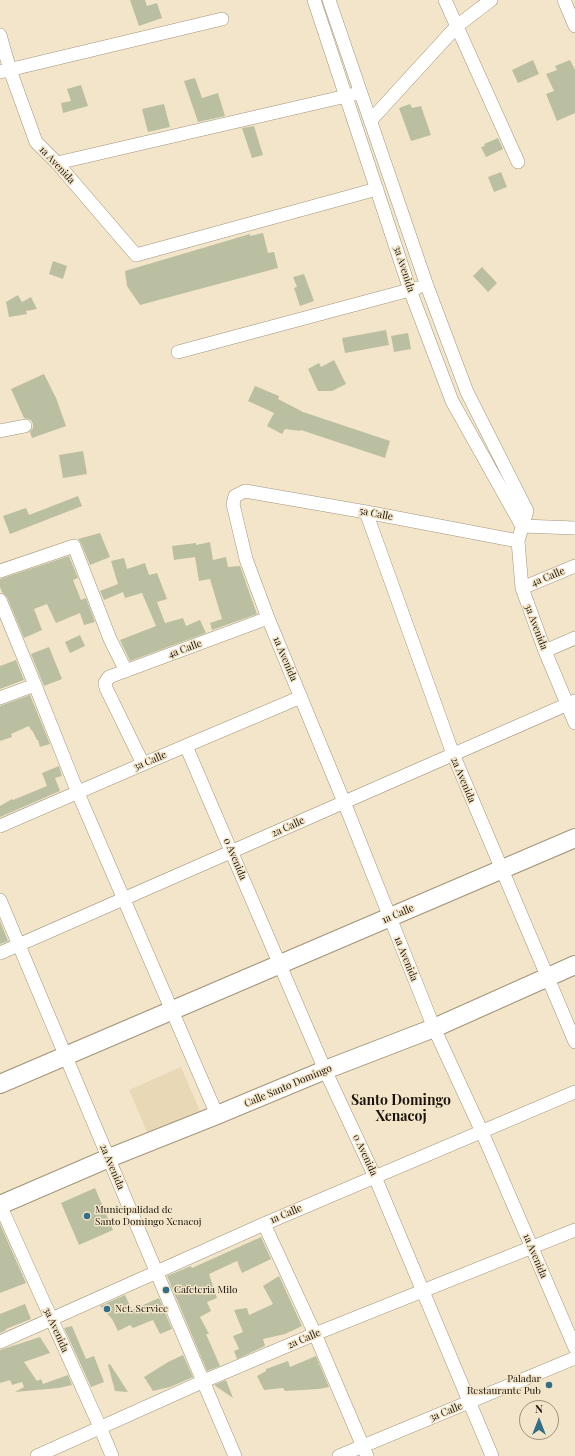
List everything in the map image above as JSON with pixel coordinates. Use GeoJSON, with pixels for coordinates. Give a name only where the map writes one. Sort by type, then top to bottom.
{"type":"FeatureCollection","features":[{"type":"Feature","properties":{"kind":"main road","name":"1a Calle"},"geometry":{"type":"LineString","coordinates":[[0,1084],[575,838]]}},
{"type":"Feature","properties":{"kind":"main road","name":"Calle Santo Domingo"},"geometry":{"type":"LineString","coordinates":[[0,1205],[109,1158],[325,1070],[434,1028],[575,965]]}},
{"type":"Feature","properties":{"kind":"street","name":"3a Avenida"},"geometry":{"type":"LineString","coordinates":[[314,0],[410,290],[452,401],[522,526]]}},
{"type":"Feature","properties":{"kind":"street","name":"3a Avenida"},"geometry":{"type":"LineString","coordinates":[[329,0],[427,286],[467,392],[527,512],[518,541],[522,588],[545,651],[571,702],[575,723]]}},
{"type":"Feature","properties":{"kind":"street"},"geometry":{"type":"LineString","coordinates":[[445,0],[518,162]]}},
{"type":"Feature","properties":{"kind":"street"},"geometry":{"type":"LineString","coordinates":[[371,120],[457,26],[491,0]]}},
{"type":"Feature","properties":{"kind":"street"},"geometry":{"type":"LineString","coordinates":[[564,0],[575,26]]}},
{"type":"Feature","properties":{"kind":"street"},"geometry":{"type":"LineString","coordinates":[[5,71],[222,19]]}},
{"type":"Feature","properties":{"kind":"street","name":"1a Avenida"},"geometry":{"type":"LineString","coordinates":[[0,35],[5,71],[36,142],[57,162],[136,255],[377,189]]}},
{"type":"Feature","properties":{"kind":"street"},"geometry":{"type":"LineString","coordinates":[[57,162],[362,93]]}},
{"type":"Feature","properties":{"kind":"street"},"geometry":{"type":"LineString","coordinates":[[178,352],[427,286]]}},
{"type":"Feature","properties":{"kind":"street"},"geometry":{"type":"LineString","coordinates":[[0,431],[25,426]]}},
{"type":"Feature","properties":{"kind":"street","name":"5a Calle"},"geometry":{"type":"LineString","coordinates":[[235,496],[245,491],[518,541]]}},
{"type":"Feature","properties":{"kind":"street","name":"1a Avenida"},"geometry":{"type":"LineString","coordinates":[[235,496],[233,504],[246,559],[268,618],[344,802],[434,1028],[482,1132],[575,1348]]}},
{"type":"Feature","properties":{"kind":"street","name":"2a Avenida"},"geometry":{"type":"LineString","coordinates":[[366,512],[453,754],[575,1042]]}},
{"type":"Feature","properties":{"kind":"street"},"geometry":{"type":"LineString","coordinates":[[522,526],[575,528]]}},
{"type":"Feature","properties":{"kind":"street"},"geometry":{"type":"LineString","coordinates":[[0,571],[74,546],[110,639],[126,671]]}},
{"type":"Feature","properties":{"kind":"street","name":"4a Calle"},"geometry":{"type":"LineString","coordinates":[[522,588],[575,566]]}},
{"type":"Feature","properties":{"kind":"street"},"geometry":{"type":"LineString","coordinates":[[0,600],[78,793],[217,1115]]}},
{"type":"Feature","properties":{"kind":"street","name":"4a Calle"},"geometry":{"type":"LineString","coordinates":[[143,764],[106,688],[105,683],[109,677],[268,618]]}},
{"type":"Feature","properties":{"kind":"street"},"geometry":{"type":"LineString","coordinates":[[545,651],[575,638]]}},
{"type":"Feature","properties":{"kind":"street"},"geometry":{"type":"LineString","coordinates":[[0,698],[35,685]]}},
{"type":"Feature","properties":{"kind":"street","name":"3a Calle"},"geometry":{"type":"LineString","coordinates":[[0,826],[301,697]]}},
{"type":"Feature","properties":{"kind":"street","name":"2a Calle"},"geometry":{"type":"LineString","coordinates":[[0,954],[571,702]]}},
{"type":"Feature","properties":{"kind":"street","name":"0 Avenida"},"geometry":{"type":"LineString","coordinates":[[186,746],[325,1070],[375,1177],[424,1291],[468,1402],[492,1456]]}},
{"type":"Feature","properties":{"kind":"street","name":"2a Avenida"},"geometry":{"type":"LineString","coordinates":[[0,900],[235,1456]]}},
{"type":"Feature","properties":{"kind":"street","name":"1a Calle"},"geometry":{"type":"LineString","coordinates":[[0,1342],[264,1224],[575,1092]]}},
{"type":"Feature","properties":{"kind":"street","name":"3a Avenida"},"geometry":{"type":"LineString","coordinates":[[0,1205],[112,1456]]}},
{"type":"Feature","properties":{"kind":"street"},"geometry":{"type":"LineString","coordinates":[[264,1224],[315,1334],[365,1451]]}},
{"type":"Feature","properties":{"kind":"street","name":"2a Calle"},"geometry":{"type":"LineString","coordinates":[[36,1456],[204,1381],[315,1334],[575,1230]]}},
{"type":"Feature","properties":{"kind":"street","name":"3a Calle"},"geometry":{"type":"LineString","coordinates":[[339,1456],[365,1451],[468,1402],[575,1358]]}},
{"type":"Feature","properties":{"kind":"shaded area"},"geometry":{"type":"Polygon","coordinates":[[[181,1067],[200,1111],[148,1134],[129,1090],[181,1067]]]}},
{"type":"Feature","properties":{"kind":"building"},"geometry":{"type":"Polygon","coordinates":[[[130,0],[145,0],[147,6],[157,3],[162,18],[139,26],[130,0]]]}},
{"type":"Feature","properties":{"kind":"building"},"geometry":{"type":"Polygon","coordinates":[[[533,60],[539,74],[518,83],[512,70],[533,60]]]}},
{"type":"Feature","properties":{"kind":"building"},"geometry":{"type":"Polygon","coordinates":[[[570,60],[575,70],[575,113],[557,121],[546,94],[554,91],[546,74],[557,70],[555,66],[570,60]]]}},
{"type":"Feature","properties":{"kind":"building"},"geometry":{"type":"Polygon","coordinates":[[[195,78],[202,98],[218,93],[225,116],[198,122],[184,81],[195,78]]]}},
{"type":"Feature","properties":{"kind":"building"},"geometry":{"type":"Polygon","coordinates":[[[81,85],[88,106],[63,113],[61,103],[71,101],[67,89],[81,85]]]}},
{"type":"Feature","properties":{"kind":"building"},"geometry":{"type":"Polygon","coordinates":[[[164,104],[170,127],[148,132],[142,109],[164,104]]]}},
{"type":"Feature","properties":{"kind":"building"},"geometry":{"type":"Polygon","coordinates":[[[410,104],[412,108],[421,106],[431,135],[411,141],[399,108],[410,104]]]}},
{"type":"Feature","properties":{"kind":"building"},"geometry":{"type":"Polygon","coordinates":[[[254,126],[263,155],[252,158],[242,128],[254,126]]]}},
{"type":"Feature","properties":{"kind":"building"},"geometry":{"type":"Polygon","coordinates":[[[498,138],[503,149],[486,157],[481,147],[485,146],[484,144],[498,138]]]}},
{"type":"Feature","properties":{"kind":"building"},"geometry":{"type":"Polygon","coordinates":[[[501,172],[507,187],[494,192],[488,177],[501,172]]]}},
{"type":"Feature","properties":{"kind":"building"},"geometry":{"type":"Polygon","coordinates":[[[263,233],[268,253],[274,252],[278,268],[140,305],[127,286],[125,271],[250,234],[250,236],[263,233]]]}},
{"type":"Feature","properties":{"kind":"building"},"geometry":{"type":"Polygon","coordinates":[[[53,261],[67,266],[63,279],[49,274],[53,261]]]}},
{"type":"Feature","properties":{"kind":"building"},"geometry":{"type":"Polygon","coordinates":[[[482,267],[497,283],[488,292],[473,276],[482,267]]]}},
{"type":"Feature","properties":{"kind":"building"},"geometry":{"type":"Polygon","coordinates":[[[304,274],[314,301],[300,306],[294,288],[297,287],[293,277],[304,274]]]}},
{"type":"Feature","properties":{"kind":"building"},"geometry":{"type":"Polygon","coordinates":[[[18,295],[22,302],[31,297],[37,309],[26,311],[27,314],[9,317],[6,302],[18,295]]]}},
{"type":"Feature","properties":{"kind":"building"},"geometry":{"type":"Polygon","coordinates":[[[386,330],[389,345],[345,353],[342,338],[386,330]]]}},
{"type":"Feature","properties":{"kind":"building"},"geometry":{"type":"Polygon","coordinates":[[[408,333],[411,349],[394,352],[391,336],[408,333]]]}},
{"type":"Feature","properties":{"kind":"building"},"geometry":{"type":"Polygon","coordinates":[[[334,360],[346,384],[332,391],[318,391],[308,369],[319,363],[321,367],[334,360]]]}},
{"type":"Feature","properties":{"kind":"building"},"geometry":{"type":"Polygon","coordinates":[[[44,374],[56,398],[66,426],[32,438],[30,432],[33,428],[33,424],[31,420],[24,418],[11,389],[44,374]]]}},
{"type":"Feature","properties":{"kind":"building"},"geometry":{"type":"Polygon","coordinates":[[[255,386],[279,396],[278,399],[303,412],[390,441],[385,458],[301,430],[285,429],[282,434],[267,426],[274,413],[248,401],[255,386]]]}},
{"type":"Feature","properties":{"kind":"building"},"geometry":{"type":"Polygon","coordinates":[[[83,451],[87,474],[63,478],[59,455],[83,451]]]}},
{"type":"Feature","properties":{"kind":"building"},"geometry":{"type":"Polygon","coordinates":[[[78,496],[82,506],[10,534],[3,516],[26,508],[29,515],[78,496]]]}},
{"type":"Feature","properties":{"kind":"building"},"geometry":{"type":"Polygon","coordinates":[[[100,533],[110,557],[90,565],[78,539],[100,533]]]}},
{"type":"Feature","properties":{"kind":"building"},"geometry":{"type":"Polygon","coordinates":[[[210,542],[213,560],[226,557],[228,567],[240,566],[257,614],[212,630],[210,623],[222,619],[210,579],[199,581],[195,557],[174,560],[172,546],[196,543],[196,545],[210,542]]]}},
{"type":"Feature","properties":{"kind":"building"},"geometry":{"type":"Polygon","coordinates":[[[69,556],[78,578],[73,580],[81,600],[86,598],[95,622],[84,625],[80,613],[56,623],[47,604],[34,609],[42,630],[24,638],[7,597],[2,592],[0,587],[0,579],[69,556]]]}},
{"type":"Feature","properties":{"kind":"building"},"geometry":{"type":"Polygon","coordinates":[[[124,558],[127,569],[145,563],[149,575],[157,573],[167,599],[157,602],[165,623],[183,618],[186,626],[200,620],[206,633],[130,661],[120,640],[156,626],[142,593],[125,598],[123,592],[104,600],[100,591],[118,584],[111,561],[124,558]]]}},
{"type":"Feature","properties":{"kind":"building"},"geometry":{"type":"Polygon","coordinates":[[[80,635],[85,646],[70,653],[65,642],[80,635]]]}},
{"type":"Feature","properties":{"kind":"building"},"geometry":{"type":"Polygon","coordinates":[[[49,647],[62,679],[44,686],[31,654],[49,647]]]}},
{"type":"Feature","properties":{"kind":"building"},"geometry":{"type":"Polygon","coordinates":[[[16,660],[24,680],[0,689],[0,666],[16,660]]]}},
{"type":"Feature","properties":{"kind":"building"},"geometry":{"type":"Polygon","coordinates":[[[30,695],[50,744],[40,747],[38,740],[29,726],[11,734],[12,737],[0,741],[0,706],[30,695]]]}},
{"type":"Feature","properties":{"kind":"building"},"geometry":{"type":"Polygon","coordinates":[[[59,766],[62,776],[55,778],[60,791],[0,817],[0,806],[12,799],[13,800],[47,786],[42,773],[59,766]]]}},
{"type":"Feature","properties":{"kind":"building"},"geometry":{"type":"Polygon","coordinates":[[[0,921],[8,941],[0,944],[0,921]]]}},
{"type":"Feature","properties":{"kind":"building","name":"Municipalidad de Santo Domingo Xenacoj"},"geometry":{"type":"Polygon","coordinates":[[[95,1188],[113,1230],[79,1245],[61,1203],[95,1188]]]}},
{"type":"Feature","properties":{"kind":"building"},"geometry":{"type":"Polygon","coordinates":[[[0,1224],[26,1283],[0,1293],[0,1224]]]}},
{"type":"Feature","properties":{"kind":"building"},"geometry":{"type":"Polygon","coordinates":[[[261,1237],[271,1259],[242,1273],[237,1261],[209,1274],[217,1298],[207,1302],[211,1311],[200,1317],[209,1334],[206,1334],[220,1366],[207,1371],[167,1276],[191,1266],[192,1268],[261,1237]]]}},
{"type":"Feature","properties":{"kind":"building"},"geometry":{"type":"Polygon","coordinates":[[[279,1276],[302,1326],[285,1334],[263,1339],[265,1346],[237,1359],[234,1351],[239,1349],[233,1336],[243,1332],[234,1310],[247,1308],[249,1315],[273,1304],[263,1286],[279,1276]]]}},
{"type":"Feature","properties":{"kind":"building"},"geometry":{"type":"Polygon","coordinates":[[[125,1295],[132,1310],[159,1298],[172,1329],[160,1334],[153,1320],[133,1328],[130,1325],[118,1331],[112,1319],[100,1306],[125,1295]]]}},
{"type":"Feature","properties":{"kind":"building"},"geometry":{"type":"Polygon","coordinates":[[[25,1304],[31,1319],[0,1333],[0,1314],[25,1304]]]}},
{"type":"Feature","properties":{"kind":"building"},"geometry":{"type":"Polygon","coordinates":[[[72,1326],[86,1359],[94,1356],[104,1382],[91,1387],[64,1328],[72,1326]]]}},
{"type":"Feature","properties":{"kind":"building"},"geometry":{"type":"Polygon","coordinates":[[[40,1337],[50,1353],[24,1362],[37,1381],[41,1379],[43,1384],[68,1375],[72,1385],[59,1388],[15,1392],[24,1387],[22,1382],[12,1385],[10,1380],[0,1383],[0,1350],[40,1337]]]}},
{"type":"Feature","properties":{"kind":"building"},"geometry":{"type":"Polygon","coordinates":[[[183,1355],[193,1377],[170,1387],[153,1391],[144,1377],[168,1362],[183,1355]]]}},
{"type":"Feature","properties":{"kind":"building"},"geometry":{"type":"Polygon","coordinates":[[[316,1356],[329,1387],[285,1391],[283,1388],[264,1390],[257,1376],[266,1371],[266,1369],[288,1361],[290,1367],[316,1356]]]}},
{"type":"Feature","properties":{"kind":"building"},"geometry":{"type":"Polygon","coordinates":[[[110,1364],[128,1392],[115,1391],[108,1365],[110,1364]]]}},
{"type":"Feature","properties":{"kind":"building"},"geometry":{"type":"Polygon","coordinates":[[[226,1380],[233,1398],[214,1385],[226,1380]]]}},
{"type":"Feature","properties":{"kind":"place","name":"Municipalidad de Santo Domingo Xenacoj"},"geometry":{"type":"Point","coordinates":[87,1216]}},
{"type":"Feature","properties":{"kind":"place","name":"Cafeteria Milo"},"geometry":{"type":"Point","coordinates":[166,1290]}},
{"type":"Feature","properties":{"kind":"place","name":"Net. Service"},"geometry":{"type":"Point","coordinates":[107,1309]}},
{"type":"Feature","properties":{"kind":"place","name":"Paladar Restaurante Pub"},"geometry":{"type":"Point","coordinates":[549,1385]}},
{"type":"Feature","properties":{"kind":"district","name":"Santo Domingo Xenacoj"},"geometry":{"type":"Point","coordinates":[401,1110]}}]}
